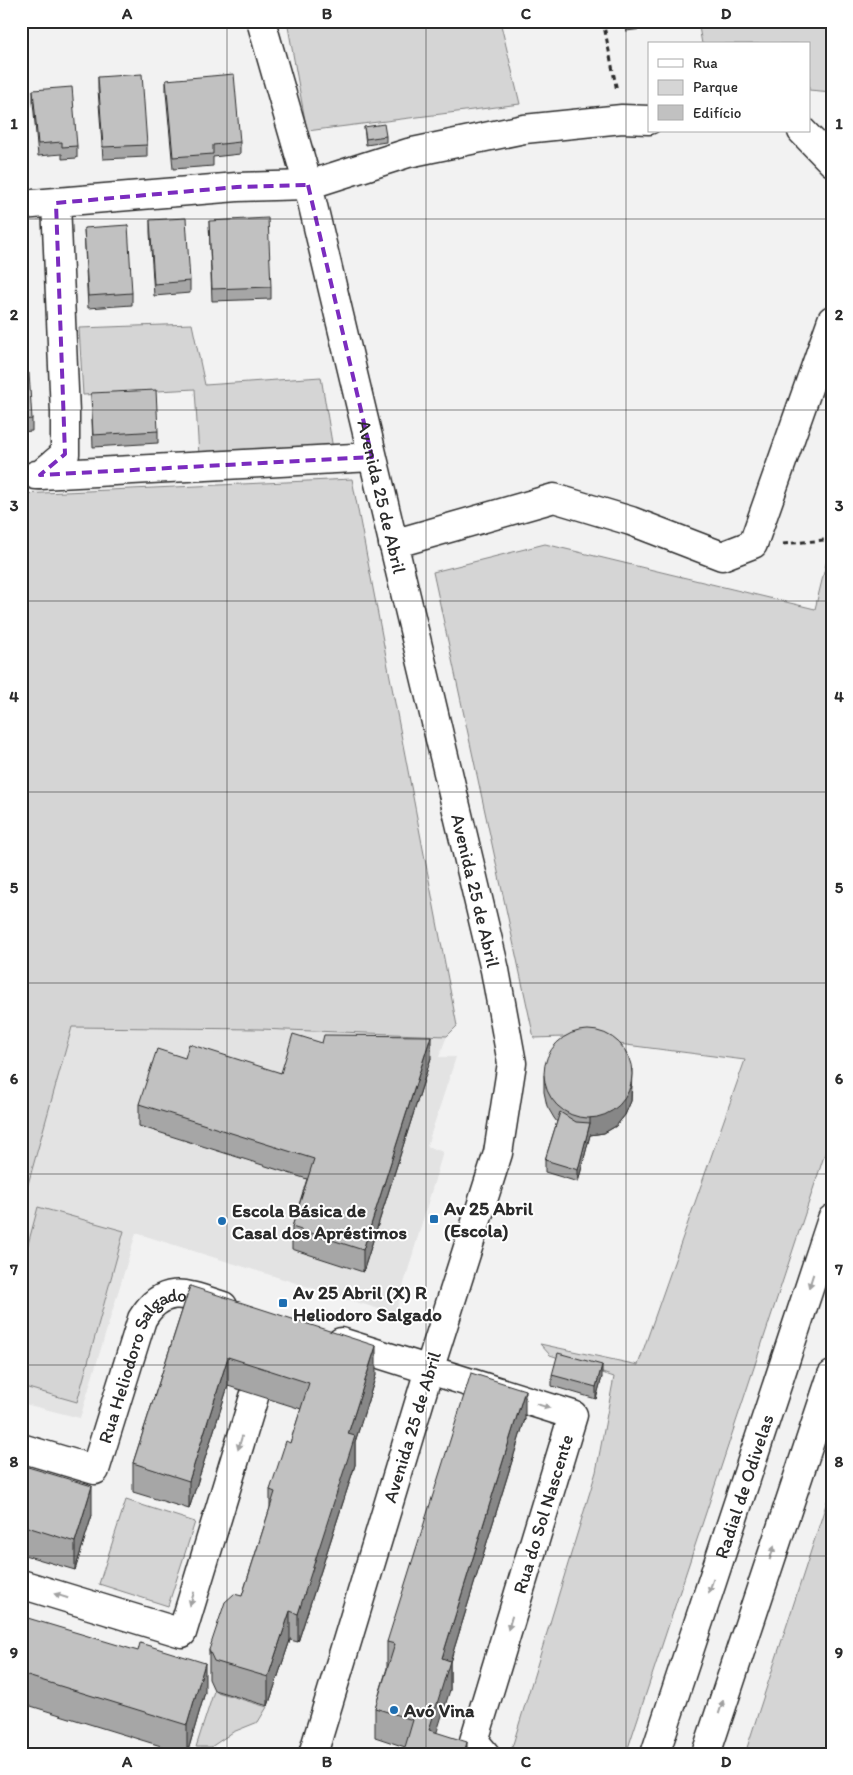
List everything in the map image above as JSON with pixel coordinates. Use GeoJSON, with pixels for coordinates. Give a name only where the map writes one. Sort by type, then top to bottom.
{"type":"FeatureCollection","features":[{"type":"Feature","properties":{"kind":"main road","name":"Avenida 25 de Abril"},"geometry":{"type":"LineString","coordinates":[[260,21],[308,185],[495,970],[512,1063],[498,1153],[429,1370],[313,1754]]}},
{"type":"Feature","properties":{"kind":"main road"},"geometry":{"type":"LineString","coordinates":[[21,205],[237,187],[308,185],[408,153],[524,129],[622,119],[648,120]]}},
{"type":"Feature","properties":{"kind":"main road"},"geometry":{"type":"LineString","coordinates":[[803,132],[832,162]]}},
{"type":"Feature","properties":{"kind":"main road"},"geometry":{"type":"LineString","coordinates":[[31,475],[65,454],[66,413],[56,203]]}},
{"type":"Feature","properties":{"kind":"main road"},"geometry":{"type":"LineString","coordinates":[[393,544],[554,498],[631,521],[722,556],[753,544],[832,320]]}},
{"type":"Feature","properties":{"kind":"main road"},"geometry":{"type":"LineString","coordinates":[[31,475],[372,457]]}},
{"type":"Feature","properties":{"kind":"main road","name":"Radial de Odivelas"},"geometry":{"type":"LineString","coordinates":[[655,1754],[832,1219]]}},
{"type":"Feature","properties":{"kind":"main road","name":"Rua Heliodoro Salgado"},"geometry":{"type":"LineString","coordinates":[[21,1448],[95,1470],[142,1319],[149,1306],[160,1298],[175,1294],[191,1296],[248,1314]]}},
{"type":"Feature","properties":{"kind":"main road"},"geometry":{"type":"LineString","coordinates":[[322,1336],[429,1370]]}},
{"type":"Feature","properties":{"kind":"main road","name":"Rua do Sol Nascente"},"geometry":{"type":"LineString","coordinates":[[429,1370],[573,1415],[474,1741],[485,1754]]}},
{"type":"Feature","properties":{"kind":"main road"},"geometry":{"type":"LineString","coordinates":[[706,1754],[832,1374]]}},
{"type":"Feature","properties":{"kind":"main road"},"geometry":{"type":"LineString","coordinates":[[21,1584],[182,1633],[254,1397]]}},
{"type":"Feature","properties":{"kind":"path"},"geometry":{"type":"LineString","coordinates":[[603,21],[622,119]]}},
{"type":"Feature","properties":{"kind":"path"},"geometry":{"type":"LineString","coordinates":[[753,544],[776,545],[824,540],[832,536]]}},
{"type":"Feature","properties":{"kind":"highlighted area"},"geometry":{"type":"Polygon","coordinates":[[[308,185],[372,457],[40,475],[65,454],[56,203],[237,187],[308,185]]]}},
{"type":"Feature","properties":{"kind":"shaded area","name":"Escola Básica de Casal dos Apréstimos"},"geometry":{"type":"Polygon","coordinates":[[[72,1027],[259,1029],[447,1036],[439,1057],[456,1057],[427,1146],[443,1152],[395,1314],[136,1233],[80,1418],[21,1403],[21,1209],[72,1027]]]}},
{"type":"Feature","properties":{"kind":"green space"},"geometry":{"type":"Polygon","coordinates":[[[287,21],[500,21],[520,104],[307,131],[287,21]]]}},
{"type":"Feature","properties":{"kind":"green space"},"geometry":{"type":"Polygon","coordinates":[[[698,21],[832,21],[832,92],[810,90],[810,42],[702,42],[698,21]]]}},
{"type":"Feature","properties":{"kind":"green space"},"geometry":{"type":"Polygon","coordinates":[[[192,324],[205,385],[321,377],[333,449],[199,456],[195,389],[83,395],[79,328],[192,324]]]}},
{"type":"Feature","properties":{"kind":"green space"},"geometry":{"type":"Polygon","coordinates":[[[352,479],[457,1026],[447,1036],[259,1029],[72,1027],[21,1209],[21,494],[352,479]]]}},
{"type":"Feature","properties":{"kind":"green space"},"geometry":{"type":"Polygon","coordinates":[[[832,539],[832,1132],[626,1754],[510,1754],[596,1472],[614,1377],[550,1355],[540,1344],[638,1365],[745,1060],[563,1037],[534,1038],[433,572],[545,544],[815,609],[832,539]]]}},
{"type":"Feature","properties":{"kind":"green space"},"geometry":{"type":"Polygon","coordinates":[[[38,1207],[124,1231],[77,1402],[21,1386],[21,1270],[38,1207]]]}},
{"type":"Feature","properties":{"kind":"green space"},"geometry":{"type":"Polygon","coordinates":[[[832,1486],[832,1754],[745,1754],[754,1726],[832,1486]]]}},
{"type":"Feature","properties":{"kind":"green space"},"geometry":{"type":"Polygon","coordinates":[[[126,1500],[195,1522],[168,1606],[99,1584],[126,1500]]]}},
{"type":"Feature","properties":{"kind":"green space"},"geometry":{"type":"Polygon","coordinates":[[[214,1691],[267,1707],[258,1722],[233,1732],[211,1747],[196,1747],[214,1691]]]}},
{"type":"Feature","properties":{"kind":"building"},"geometry":{"type":"Polygon","coordinates":[[[142,74],[147,145],[103,147],[98,77],[142,74]]]}},
{"type":"Feature","properties":{"kind":"building"},"geometry":{"type":"Polygon","coordinates":[[[234,74],[240,142],[213,145],[213,154],[173,157],[166,80],[234,74]]]}},
{"type":"Feature","properties":{"kind":"building"},"geometry":{"type":"Polygon","coordinates":[[[72,87],[77,146],[62,147],[62,142],[38,144],[33,90],[72,87]]]}},
{"type":"Feature","properties":{"kind":"building"},"geometry":{"type":"Polygon","coordinates":[[[384,124],[386,136],[366,139],[364,127],[384,124]]]}},
{"type":"Feature","properties":{"kind":"building"},"geometry":{"type":"Polygon","coordinates":[[[186,218],[190,281],[154,284],[150,220],[186,218]]]}},
{"type":"Feature","properties":{"kind":"building"},"geometry":{"type":"Polygon","coordinates":[[[268,218],[271,287],[212,289],[209,221],[268,218]]]}},
{"type":"Feature","properties":{"kind":"building"},"geometry":{"type":"Polygon","coordinates":[[[128,225],[132,293],[88,296],[84,228],[128,225]]]}},
{"type":"Feature","properties":{"kind":"building"},"geometry":{"type":"Polygon","coordinates":[[[21,239],[24,285],[21,285],[21,239]]]}},
{"type":"Feature","properties":{"kind":"building"},"geometry":{"type":"Polygon","coordinates":[[[21,373],[29,373],[32,419],[21,420],[21,373]]]}},
{"type":"Feature","properties":{"kind":"building"},"geometry":{"type":"Polygon","coordinates":[[[156,390],[158,431],[93,435],[91,393],[156,390]]]}},
{"type":"Feature","properties":{"kind":"building"},"geometry":{"type":"Polygon","coordinates":[[[588,1030],[605,1034],[619,1043],[628,1057],[632,1074],[628,1091],[619,1105],[605,1114],[588,1118],[571,1114],[557,1105],[548,1091],[544,1074],[548,1057],[557,1043],[571,1034],[588,1030]]]}},
{"type":"Feature","properties":{"kind":"building"},"geometry":{"type":"Polygon","coordinates":[[[293,1034],[322,1043],[324,1035],[431,1036],[363,1250],[292,1227],[314,1159],[139,1104],[157,1049],[185,1058],[189,1044],[281,1073],[293,1034]]]}},
{"type":"Feature","properties":{"kind":"building"},"geometry":{"type":"Polygon","coordinates":[[[560,1112],[576,1122],[590,1123],[578,1170],[545,1160],[560,1112]]]}},
{"type":"Feature","properties":{"kind":"building"},"geometry":{"type":"Polygon","coordinates":[[[190,1286],[376,1346],[348,1434],[355,1436],[298,1614],[290,1611],[268,1677],[214,1661],[209,1650],[225,1602],[234,1594],[242,1596],[275,1492],[270,1490],[286,1441],[290,1443],[309,1383],[228,1357],[189,1481],[133,1463],[190,1286]]]}},
{"type":"Feature","properties":{"kind":"building"},"geometry":{"type":"Polygon","coordinates":[[[558,1353],[602,1365],[596,1387],[552,1375],[558,1353]]]}},
{"type":"Feature","properties":{"kind":"building"},"geometry":{"type":"Polygon","coordinates":[[[471,1373],[525,1390],[442,1658],[450,1661],[429,1730],[467,1742],[464,1754],[403,1754],[413,1720],[375,1708],[395,1644],[387,1642],[471,1373]]]}},
{"type":"Feature","properties":{"kind":"building"},"geometry":{"type":"Polygon","coordinates":[[[21,1465],[92,1486],[75,1542],[21,1525],[21,1465]]]}},
{"type":"Feature","properties":{"kind":"building"},"geometry":{"type":"Polygon","coordinates":[[[21,1616],[138,1651],[140,1643],[205,1663],[187,1725],[21,1674],[21,1616]]]}},
{"type":"Feature","properties":{"kind":"place","name":"Av 25 Abril (Escola)"},"geometry":{"type":"Point","coordinates":[434,1219]}},
{"type":"Feature","properties":{"kind":"place","name":"Escola Básica de Casal dos Apréstimos"},"geometry":{"type":"Point","coordinates":[222,1221]}},
{"type":"Feature","properties":{"kind":"place","name":"Av 25 Abril (X) R Heliodoro Salgado"},"geometry":{"type":"Point","coordinates":[283,1303]}},
{"type":"Feature","properties":{"kind":"place","name":"Avó Vina"},"geometry":{"type":"Point","coordinates":[394,1710]}}]}
